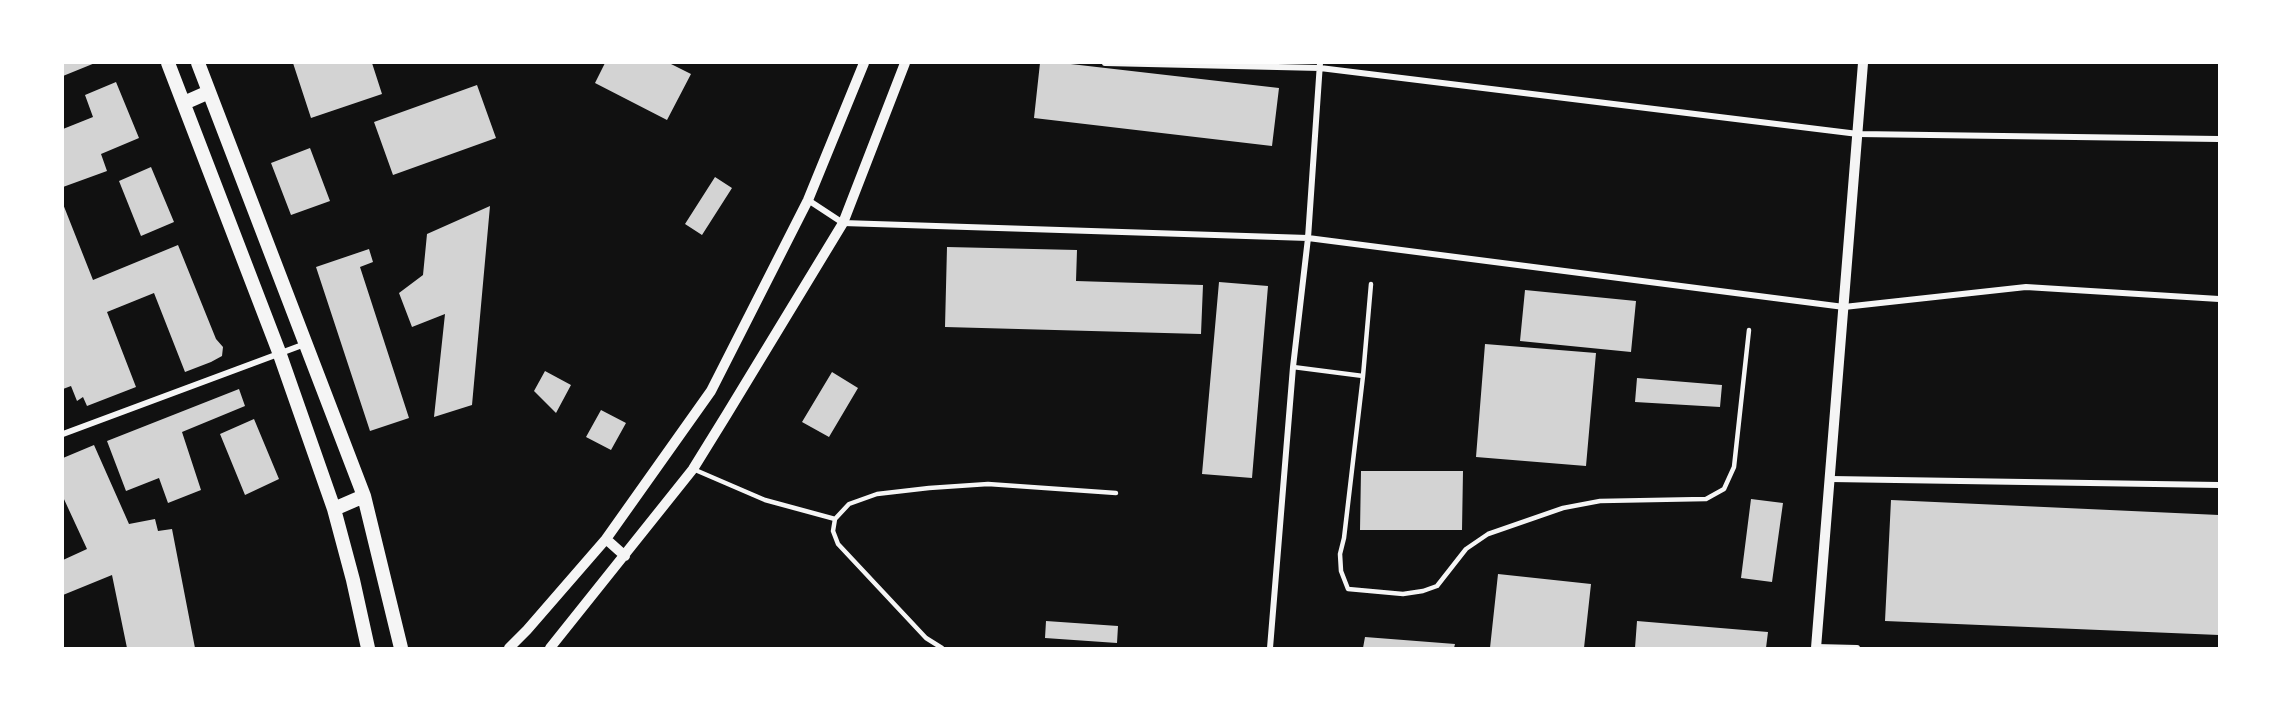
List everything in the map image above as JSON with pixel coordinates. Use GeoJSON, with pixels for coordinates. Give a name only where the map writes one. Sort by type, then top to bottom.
{"type":"FeatureCollection","features":[{"type":"Feature","properties":{"kind":"main road"},"geometry":{"type":"LineString","coordinates":[[168,63],[279,352],[334,509],[368,648]]}},
{"type":"Feature","properties":{"kind":"main road"},"geometry":{"type":"LineString","coordinates":[[198,63],[364,496],[401,648]]}},
{"type":"Feature","properties":{"kind":"main road"},"geometry":{"type":"LineString","coordinates":[[184,103],[209,92]]}},
{"type":"Feature","properties":{"kind":"main road"},"geometry":{"type":"LineString","coordinates":[[246,266],[272,256]]}},
{"type":"Feature","properties":{"kind":"main road"},"geometry":{"type":"LineString","coordinates":[[334,509],[364,496]]}},
{"type":"Feature","properties":{"kind":"street"},"geometry":{"type":"LineString","coordinates":[[509,648],[606,539],[711,391],[808,200],[864,63]]}},
{"type":"Feature","properties":{"kind":"street"},"geometry":{"type":"LineString","coordinates":[[550,648],[693,469],[843,224],[905,63]]}},
{"type":"Feature","properties":{"kind":"street"},"geometry":{"type":"LineString","coordinates":[[1105,63],[1320,66],[1858,134],[2219,139]]}},
{"type":"Feature","properties":{"kind":"street"},"geometry":{"type":"LineString","coordinates":[[1857,648],[1816,647],[1863,63]]}},
{"type":"Feature","properties":{"kind":"street"},"geometry":{"type":"LineString","coordinates":[[1270,648],[1293,367],[1308,238],[1320,66]]}},
{"type":"Feature","properties":{"kind":"street"},"geometry":{"type":"LineString","coordinates":[[808,200],[843,224],[1308,238],[1844,307],[2026,287],[2219,299]]}},
{"type":"Feature","properties":{"kind":"street"},"geometry":{"type":"LineString","coordinates":[[63,434],[305,344]]}},
{"type":"Feature","properties":{"kind":"street"},"geometry":{"type":"LineString","coordinates":[[1831,479],[2219,485]]}},
{"type":"Feature","properties":{"kind":"street"},"geometry":{"type":"LineString","coordinates":[[606,539],[625,555]]}},
{"type":"Feature","properties":{"kind":"lane"},"geometry":{"type":"LineString","coordinates":[[1371,284],[1363,376],[1344,538],[1340,554],[1341,571],[1348,589],[1403,594],[1437,586],[1466,549],[1488,534],[1563,508],[1600,501],[1706,499],[1724,489],[1734,467],[1749,330]]}},
{"type":"Feature","properties":{"kind":"lane"},"geometry":{"type":"LineString","coordinates":[[1293,367],[1363,376]]}},
{"type":"Feature","properties":{"kind":"lane"},"geometry":{"type":"LineString","coordinates":[[693,469],[765,500],[835,519]]}},
{"type":"Feature","properties":{"kind":"lane"},"geometry":{"type":"LineString","coordinates":[[942,648],[926,638],[838,544],[833,531],[835,519],[849,504],[877,494],[988,484],[1116,493]]}},
{"type":"Feature","properties":{"kind":"building"},"geometry":{"type":"Polygon","coordinates":[[[63,63],[95,63],[63,76],[63,63]]]}},
{"type":"Feature","properties":{"kind":"building"},"geometry":{"type":"Polygon","coordinates":[[[293,63],[372,63],[382,94],[311,118],[293,63]]]}},
{"type":"Feature","properties":{"kind":"building"},"geometry":{"type":"Polygon","coordinates":[[[605,63],[669,63],[691,74],[667,120],[595,83],[605,63]]]}},
{"type":"Feature","properties":{"kind":"building"},"geometry":{"type":"Polygon","coordinates":[[[1040,63],[1062,63],[1279,88],[1272,146],[1034,118],[1040,63]]]}},
{"type":"Feature","properties":{"kind":"building"},"geometry":{"type":"Polygon","coordinates":[[[116,82],[139,138],[101,154],[107,171],[63,187],[63,129],[93,117],[85,95],[116,82]]]}},
{"type":"Feature","properties":{"kind":"building"},"geometry":{"type":"Polygon","coordinates":[[[477,85],[496,138],[393,175],[374,122],[477,85]]]}},
{"type":"Feature","properties":{"kind":"building"},"geometry":{"type":"Polygon","coordinates":[[[310,148],[330,201],[291,215],[271,163],[310,148]]]}},
{"type":"Feature","properties":{"kind":"building"},"geometry":{"type":"Polygon","coordinates":[[[151,167],[174,222],[141,236],[119,181],[151,167]]]}},
{"type":"Feature","properties":{"kind":"building"},"geometry":{"type":"Polygon","coordinates":[[[715,177],[732,188],[702,235],[685,224],[715,177]]]}},
{"type":"Feature","properties":{"kind":"building"},"geometry":{"type":"Polygon","coordinates":[[[63,204],[93,280],[178,245],[216,339],[223,347],[222,356],[185,372],[154,293],[107,312],[136,387],[87,406],[83,397],[77,401],[71,386],[63,389],[63,204]]]}},
{"type":"Feature","properties":{"kind":"building"},"geometry":{"type":"Polygon","coordinates":[[[490,206],[472,405],[434,417],[445,314],[412,327],[399,293],[423,275],[427,234],[490,206]]]}},
{"type":"Feature","properties":{"kind":"building"},"geometry":{"type":"Polygon","coordinates":[[[947,247],[1077,250],[1076,281],[1203,285],[1201,334],[945,327],[947,247]]]}},
{"type":"Feature","properties":{"kind":"building"},"geometry":{"type":"Polygon","coordinates":[[[369,249],[373,262],[360,267],[409,418],[370,431],[316,267],[369,249]]]}},
{"type":"Feature","properties":{"kind":"building"},"geometry":{"type":"Polygon","coordinates":[[[1219,282],[1268,286],[1252,478],[1202,474],[1219,282]]]}},
{"type":"Feature","properties":{"kind":"building"},"geometry":{"type":"Polygon","coordinates":[[[1525,290],[1636,301],[1631,352],[1520,341],[1525,290]]]}},
{"type":"Feature","properties":{"kind":"building"},"geometry":{"type":"Polygon","coordinates":[[[1485,344],[1596,353],[1586,466],[1476,457],[1485,344]]]}},
{"type":"Feature","properties":{"kind":"building"},"geometry":{"type":"Polygon","coordinates":[[[545,371],[571,385],[556,413],[534,391],[545,371]]]}},
{"type":"Feature","properties":{"kind":"building"},"geometry":{"type":"Polygon","coordinates":[[[832,372],[858,388],[829,437],[802,422],[832,372]]]}},
{"type":"Feature","properties":{"kind":"building"},"geometry":{"type":"Polygon","coordinates":[[[1637,378],[1722,385],[1720,407],[1635,402],[1637,378]]]}},
{"type":"Feature","properties":{"kind":"building"},"geometry":{"type":"Polygon","coordinates":[[[239,389],[245,406],[182,432],[201,490],[168,503],[159,478],[126,491],[107,441],[239,389]]]}},
{"type":"Feature","properties":{"kind":"building"},"geometry":{"type":"Polygon","coordinates":[[[601,410],[626,423],[611,450],[586,437],[601,410]]]}},
{"type":"Feature","properties":{"kind":"building"},"geometry":{"type":"Polygon","coordinates":[[[254,419],[279,479],[245,495],[220,434],[254,419]]]}},
{"type":"Feature","properties":{"kind":"building"},"geometry":{"type":"Polygon","coordinates":[[[94,445],[129,524],[155,519],[158,531],[172,529],[195,648],[127,648],[112,575],[63,595],[63,560],[87,549],[63,497],[63,458],[94,445]]]}},
{"type":"Feature","properties":{"kind":"building"},"geometry":{"type":"Polygon","coordinates":[[[1361,471],[1463,471],[1462,530],[1360,530],[1361,471]]]}},
{"type":"Feature","properties":{"kind":"building"},"geometry":{"type":"Polygon","coordinates":[[[1751,499],[1783,503],[1772,582],[1741,578],[1751,499]]]}},
{"type":"Feature","properties":{"kind":"building"},"geometry":{"type":"Polygon","coordinates":[[[1891,500],[2219,515],[2219,635],[1885,621],[1891,500]]]}},
{"type":"Feature","properties":{"kind":"building"},"geometry":{"type":"Polygon","coordinates":[[[1498,574],[1591,584],[1584,648],[1490,648],[1498,574]]]}},
{"type":"Feature","properties":{"kind":"building"},"geometry":{"type":"Polygon","coordinates":[[[1046,621],[1118,626],[1117,643],[1045,638],[1046,621]]]}},
{"type":"Feature","properties":{"kind":"building"},"geometry":{"type":"Polygon","coordinates":[[[1637,621],[1768,632],[1766,648],[1635,648],[1637,621]]]}},
{"type":"Feature","properties":{"kind":"building"},"geometry":{"type":"Polygon","coordinates":[[[1365,637],[1455,644],[1454,648],[1363,648],[1365,637]]]}}]}
